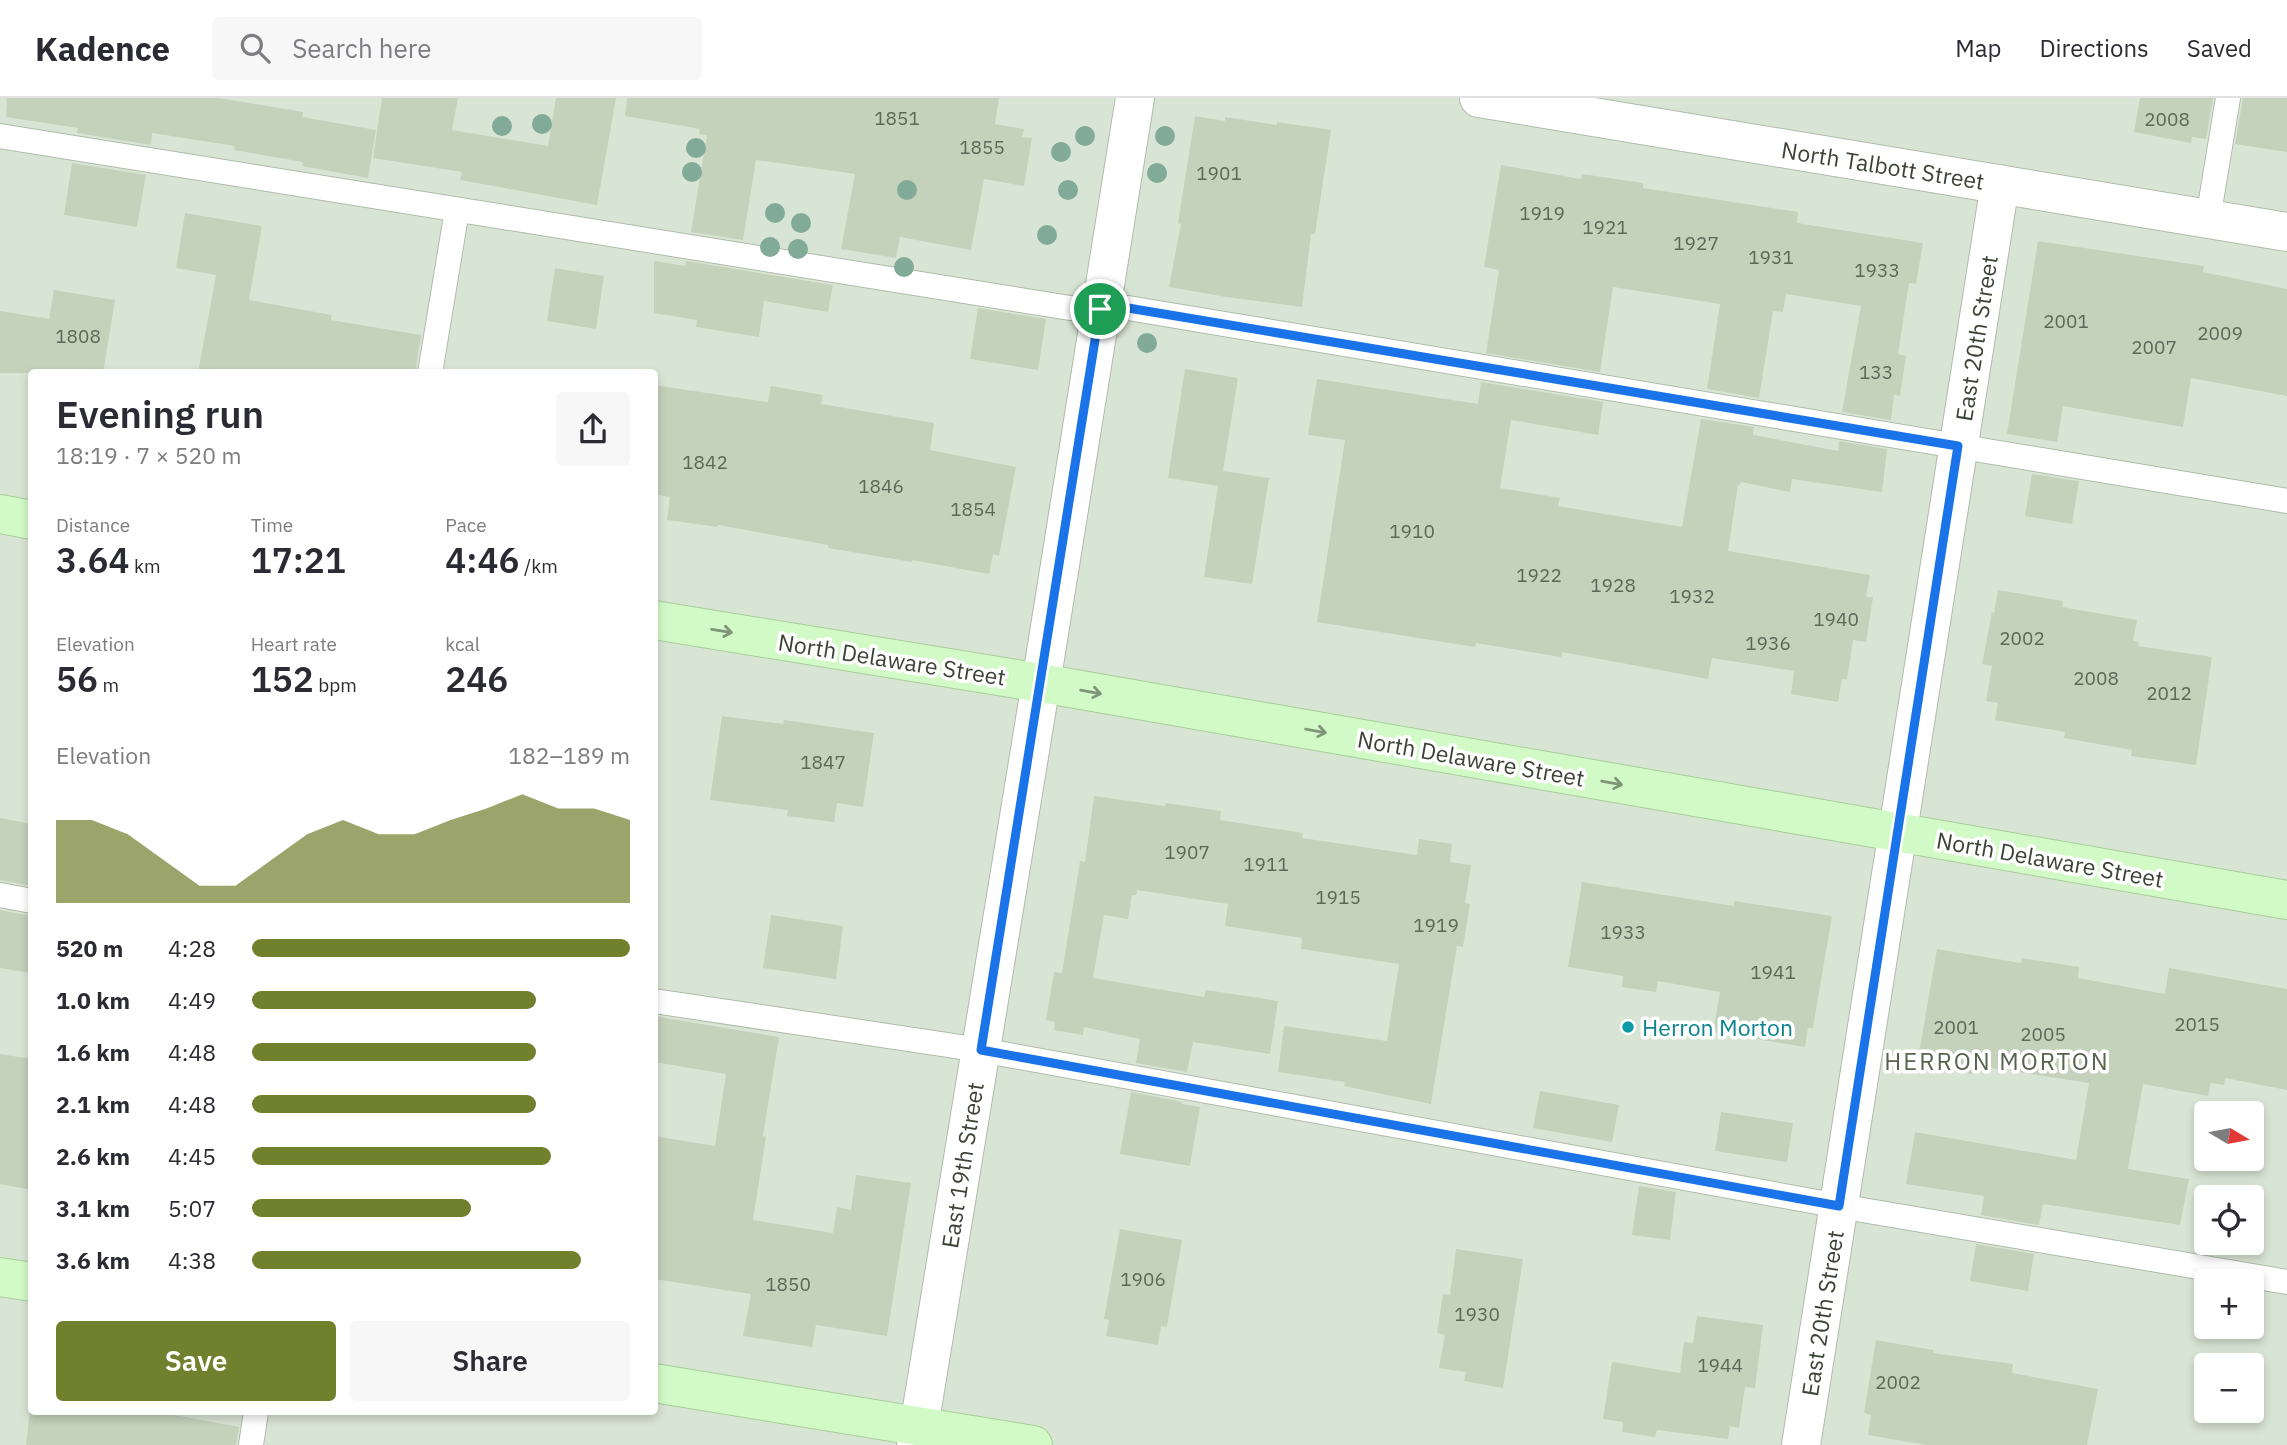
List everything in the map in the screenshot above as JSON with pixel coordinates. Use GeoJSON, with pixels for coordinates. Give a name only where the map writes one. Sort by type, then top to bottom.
{"type":"FeatureCollection","features":[{"type":"Feature","properties":{"kind":"main road"},"geometry":{"type":"LineString","coordinates":[[0,514],[28,519]]}},
{"type":"Feature","properties":{"kind":"main road","name":"North Delaware Street"},"geometry":{"type":"LineString","coordinates":[[658,621],[1041,683],[2287,900]]}},
{"type":"Feature","properties":{"kind":"main road"},"geometry":{"type":"LineString","coordinates":[[0,1277],[28,1281]]}},
{"type":"Feature","properties":{"kind":"main road"},"geometry":{"type":"LineString","coordinates":[[658,1383],[917,1435],[1033,1445]]}},
{"type":"Feature","properties":{"kind":"street","name":"East 19th Street"},"geometry":{"type":"LineString","coordinates":[[917,1435],[1135,98]]}},
{"type":"Feature","properties":{"kind":"street","name":"North Talbott Street"},"geometry":{"type":"LineString","coordinates":[[1479,98],[2287,232]]}},
{"type":"Feature","properties":{"kind":"street","name":"East 20th Street"},"geometry":{"type":"LineString","coordinates":[[1801,1445],[2000,184]]}},
{"type":"Feature","properties":{"kind":"lane"},"geometry":{"type":"LineString","coordinates":[[2208,219],[2228,98]]}},
{"type":"Feature","properties":{"kind":"lane"},"geometry":{"type":"LineString","coordinates":[[0,136],[1070,308],[1128,308],[2287,501]]}},
{"type":"Feature","properties":{"kind":"lane"},"geometry":{"type":"LineString","coordinates":[[431,369],[457,210]]}},
{"type":"Feature","properties":{"kind":"lane"},"geometry":{"type":"LineString","coordinates":[[0,895],[28,900]]}},
{"type":"Feature","properties":{"kind":"lane"},"geometry":{"type":"LineString","coordinates":[[658,1002],[981,1050],[1839,1206],[2287,1282]]}},
{"type":"Feature","properties":{"kind":"lane"},"geometry":{"type":"LineString","coordinates":[[251,1445],[256,1415]]}},
{"type":"Feature","properties":{"kind":"shaded area"},"geometry":{"type":"Polygon","coordinates":[[[0,98],[2287,98],[2287,1445],[0,1445],[0,98]]]}},
{"type":"Feature","properties":{"kind":"building"},"geometry":{"type":"Polygon","coordinates":[[[7,98],[219,98],[303,112],[302,117],[376,130],[368,178],[302,166],[303,162],[234,150],[235,146],[152,133],[151,145],[77,133],[78,128],[6,117],[7,98]]]}},
{"type":"Feature","properties":{"kind":"building"},"geometry":{"type":"Polygon","coordinates":[[[382,98],[458,98],[452,130],[548,146],[556,98],[616,98],[597,205],[460,180],[462,172],[373,158],[382,98]]]}},
{"type":"Feature","properties":{"kind":"building"},"geometry":{"type":"Polygon","coordinates":[[[627,98],[999,98],[995,124],[1024,129],[1022,137],[1032,138],[1024,186],[984,179],[971,250],[900,237],[896,258],[841,249],[855,174],[756,160],[743,240],[691,232],[707,135],[699,134],[700,129],[625,116],[627,98]]]}},
{"type":"Feature","properties":{"kind":"building"},"geometry":{"type":"Polygon","coordinates":[[[2140,98],[2213,98],[2206,139],[2192,137],[2191,143],[2134,132],[2140,98]]]}},
{"type":"Feature","properties":{"kind":"building"},"geometry":{"type":"Polygon","coordinates":[[[2243,98],[2287,98],[2287,152],[2235,144],[2243,98]]]}},
{"type":"Feature","properties":{"kind":"building"},"geometry":{"type":"Polygon","coordinates":[[[1195,116],[1225,121],[1225,117],[1277,125],[1277,122],[1331,130],[1315,234],[1311,234],[1302,307],[1169,287],[1181,224],[1178,223],[1195,116]]]}},
{"type":"Feature","properties":{"kind":"building"},"geometry":{"type":"Polygon","coordinates":[[[72,163],[146,175],[137,227],[64,215],[72,163]]]}},
{"type":"Feature","properties":{"kind":"building"},"geometry":{"type":"Polygon","coordinates":[[[1501,165],[1581,179],[1582,174],[1643,183],[1643,188],[1798,212],[1797,223],[1923,243],[1916,284],[1909,283],[1898,354],[1906,356],[1900,396],[1894,395],[1891,420],[1842,412],[1861,306],[1786,294],[1783,312],[1773,311],[1759,398],[1707,389],[1720,304],[1613,287],[1600,372],[1486,353],[1499,270],[1484,267],[1501,165]]]}},
{"type":"Feature","properties":{"kind":"building"},"geometry":{"type":"Polygon","coordinates":[[[185,213],[262,226],[249,300],[332,315],[331,320],[421,335],[416,369],[199,369],[216,275],[176,268],[185,213]]]}},
{"type":"Feature","properties":{"kind":"building"},"geometry":{"type":"Polygon","coordinates":[[[2038,241],[2204,266],[2203,272],[2287,289],[2287,396],[2191,378],[2183,427],[2063,406],[2057,442],[2007,434],[2038,241]]]}},
{"type":"Feature","properties":{"kind":"building"},"geometry":{"type":"Polygon","coordinates":[[[654,261],[685,266],[686,261],[833,285],[828,312],[764,301],[759,337],[696,327],[697,320],[654,313],[654,261]]]}},
{"type":"Feature","properties":{"kind":"building"},"geometry":{"type":"Polygon","coordinates":[[[555,268],[604,276],[596,329],[547,321],[555,268]]]}},
{"type":"Feature","properties":{"kind":"building"},"geometry":{"type":"Polygon","coordinates":[[[54,290],[115,300],[104,369],[28,369],[28,373],[0,373],[0,311],[49,319],[54,290]]]}},
{"type":"Feature","properties":{"kind":"building"},"geometry":{"type":"Polygon","coordinates":[[[978,308],[1046,319],[1038,370],[970,359],[978,308]]]}},
{"type":"Feature","properties":{"kind":"building"},"geometry":{"type":"Polygon","coordinates":[[[1185,369],[1238,378],[1223,471],[1269,478],[1252,584],[1204,577],[1218,486],[1168,478],[1185,369]]]}},
{"type":"Feature","properties":{"kind":"building"},"geometry":{"type":"Polygon","coordinates":[[[1317,379],[1478,404],[1481,382],[1603,402],[1598,435],[1511,420],[1500,488],[1560,498],[1558,506],[1682,527],[1701,419],[1754,427],[1753,435],[1838,451],[1839,441],[1887,449],[1882,492],[1792,479],[1790,492],[1741,482],[1738,485],[1728,551],[1870,575],[1866,597],[1873,597],[1866,642],[1853,640],[1847,679],[1842,679],[1838,702],[1791,694],[1794,671],[1712,658],[1708,679],[1562,652],[1561,657],[1476,643],[1475,647],[1317,622],[1345,440],[1308,435],[1317,379]]]}},
{"type":"Feature","properties":{"kind":"building"},"geometry":{"type":"Polygon","coordinates":[[[658,386],[768,402],[771,386],[823,395],[821,404],[934,423],[930,450],[1016,467],[999,556],[993,554],[989,574],[828,548],[828,545],[718,525],[667,520],[670,497],[658,495],[658,386]]]}},
{"type":"Feature","properties":{"kind":"building"},"geometry":{"type":"Polygon","coordinates":[[[2032,474],[2079,481],[2072,524],[2025,516],[2032,474]]]}},
{"type":"Feature","properties":{"kind":"building"},"geometry":{"type":"Polygon","coordinates":[[[1998,590],[2063,601],[2062,607],[2137,620],[2133,641],[2139,642],[2138,646],[2212,657],[2196,765],[2131,756],[2132,750],[2064,738],[2065,732],[1995,720],[1998,703],[1986,701],[1992,666],[1982,664],[1998,590]]]}},
{"type":"Feature","properties":{"kind":"building"},"geometry":{"type":"Polygon","coordinates":[[[722,716],[783,724],[784,720],[874,733],[863,807],[837,803],[834,822],[787,816],[788,810],[710,800],[722,716]]]}},
{"type":"Feature","properties":{"kind":"building"},"geometry":{"type":"Polygon","coordinates":[[[1094,796],[1221,811],[1220,820],[1303,833],[1302,838],[1417,855],[1419,839],[1452,844],[1450,862],[1471,865],[1465,903],[1470,904],[1463,947],[1457,946],[1431,1104],[1344,1086],[1345,1082],[1278,1072],[1284,1026],[1387,1041],[1399,964],[1301,949],[1302,938],[1225,926],[1228,904],[1137,890],[1136,895],[1132,895],[1128,919],[1104,915],[1093,978],[1204,997],[1206,990],[1278,1001],[1270,1054],[1193,1042],[1187,1072],[1136,1063],[1140,1039],[1084,1027],[1083,1035],[1054,1030],[1055,1022],[1046,1020],[1054,972],[1062,973],[1080,861],[1085,862],[1094,796]]]}},
{"type":"Feature","properties":{"kind":"building"},"geometry":{"type":"Polygon","coordinates":[[[0,818],[28,823],[28,885],[0,880],[0,818]]]}},
{"type":"Feature","properties":{"kind":"building"},"geometry":{"type":"Polygon","coordinates":[[[1582,882],[1734,906],[1734,901],[1832,916],[1813,1028],[1808,1028],[1805,1047],[1713,1032],[1720,992],[1658,981],[1656,992],[1622,987],[1623,976],[1568,967],[1582,882]]]}},
{"type":"Feature","properties":{"kind":"building"},"geometry":{"type":"Polygon","coordinates":[[[0,910],[28,915],[28,972],[0,968],[0,910]]]}},
{"type":"Feature","properties":{"kind":"building"},"geometry":{"type":"Polygon","coordinates":[[[771,915],[843,926],[836,979],[763,968],[771,915]]]}},
{"type":"Feature","properties":{"kind":"building"},"geometry":{"type":"Polygon","coordinates":[[[1937,949],[2021,963],[2022,958],[2079,967],[2078,978],[2165,994],[2169,968],[2287,989],[2287,1090],[2225,1078],[2224,1085],[2211,1083],[2208,1096],[2143,1084],[2128,1169],[2189,1179],[2180,1225],[2043,1204],[2039,1225],[1981,1215],[1984,1196],[1906,1184],[1915,1132],[2076,1160],[2089,1083],[1973,1065],[1972,1074],[1917,1065],[1937,949]]]}},
{"type":"Feature","properties":{"kind":"building"},"geometry":{"type":"Polygon","coordinates":[[[658,1017],[779,1037],[753,1220],[833,1233],[837,1207],[851,1210],[856,1175],[911,1183],[887,1336],[816,1325],[812,1347],[743,1336],[751,1294],[658,1280],[658,1137],[715,1146],[726,1074],[658,1063],[658,1017]]]}},
{"type":"Feature","properties":{"kind":"building"},"geometry":{"type":"Polygon","coordinates":[[[0,1054],[28,1058],[28,1189],[0,1184],[0,1054]]]}},
{"type":"Feature","properties":{"kind":"building"},"geometry":{"type":"Polygon","coordinates":[[[1540,1091],[1619,1105],[1612,1142],[1533,1128],[1540,1091]]]}},
{"type":"Feature","properties":{"kind":"building"},"geometry":{"type":"Polygon","coordinates":[[[1131,1092],[1200,1107],[1190,1166],[1120,1154],[1131,1092]]]}},
{"type":"Feature","properties":{"kind":"building"},"geometry":{"type":"Polygon","coordinates":[[[1721,1112],[1793,1123],[1787,1162],[1715,1151],[1721,1112]]]}},
{"type":"Feature","properties":{"kind":"building"},"geometry":{"type":"Polygon","coordinates":[[[1639,1186],[1676,1192],[1670,1240],[1632,1235],[1639,1186]]]}},
{"type":"Feature","properties":{"kind":"building"},"geometry":{"type":"Polygon","coordinates":[[[1120,1229],[1182,1240],[1167,1327],[1161,1326],[1158,1345],[1106,1336],[1109,1320],[1104,1319],[1120,1229]]]}},
{"type":"Feature","properties":{"kind":"building"},"geometry":{"type":"Polygon","coordinates":[[[1976,1244],[2034,1254],[2028,1291],[1970,1281],[1976,1244]]]}},
{"type":"Feature","properties":{"kind":"building"},"geometry":{"type":"Polygon","coordinates":[[[1456,1249],[1523,1259],[1503,1388],[1464,1381],[1466,1372],[1439,1368],[1445,1335],[1437,1333],[1443,1294],[1450,1295],[1456,1249]]]}},
{"type":"Feature","properties":{"kind":"building"},"geometry":{"type":"Polygon","coordinates":[[[1697,1316],[1763,1325],[1755,1388],[1745,1387],[1739,1428],[1730,1426],[1728,1439],[1657,1430],[1655,1437],[1622,1432],[1623,1422],[1603,1419],[1612,1362],[1680,1373],[1684,1342],[1693,1343],[1697,1316]]]}},
{"type":"Feature","properties":{"kind":"building"},"geometry":{"type":"Polygon","coordinates":[[[1876,1340],[1933,1350],[1933,1353],[2013,1364],[2012,1373],[2098,1389],[2087,1445],[1926,1445],[1868,1435],[1871,1415],[1864,1413],[1876,1340]]]}},
{"type":"Feature","properties":{"kind":"building"},"geometry":{"type":"Polygon","coordinates":[[[30,1415],[174,1415],[239,1427],[236,1445],[26,1445],[30,1415]]]}},
{"type":"Feature","properties":{"kind":"place","name":"Herron Morton"},"geometry":{"type":"Point","coordinates":[1628,1027]}},
{"type":"Feature","properties":{"kind":"district","name":"HERRON MORTON"},"geometry":{"type":"Point","coordinates":[1997,1061]}},
{"type":"Feature","properties":{"kind":"route"},"geometry":{"type":"LineString","coordinates":[[1128,308],[1958,446],[1839,1206],[981,1050],[1100,309],[1128,308]]}}]}
